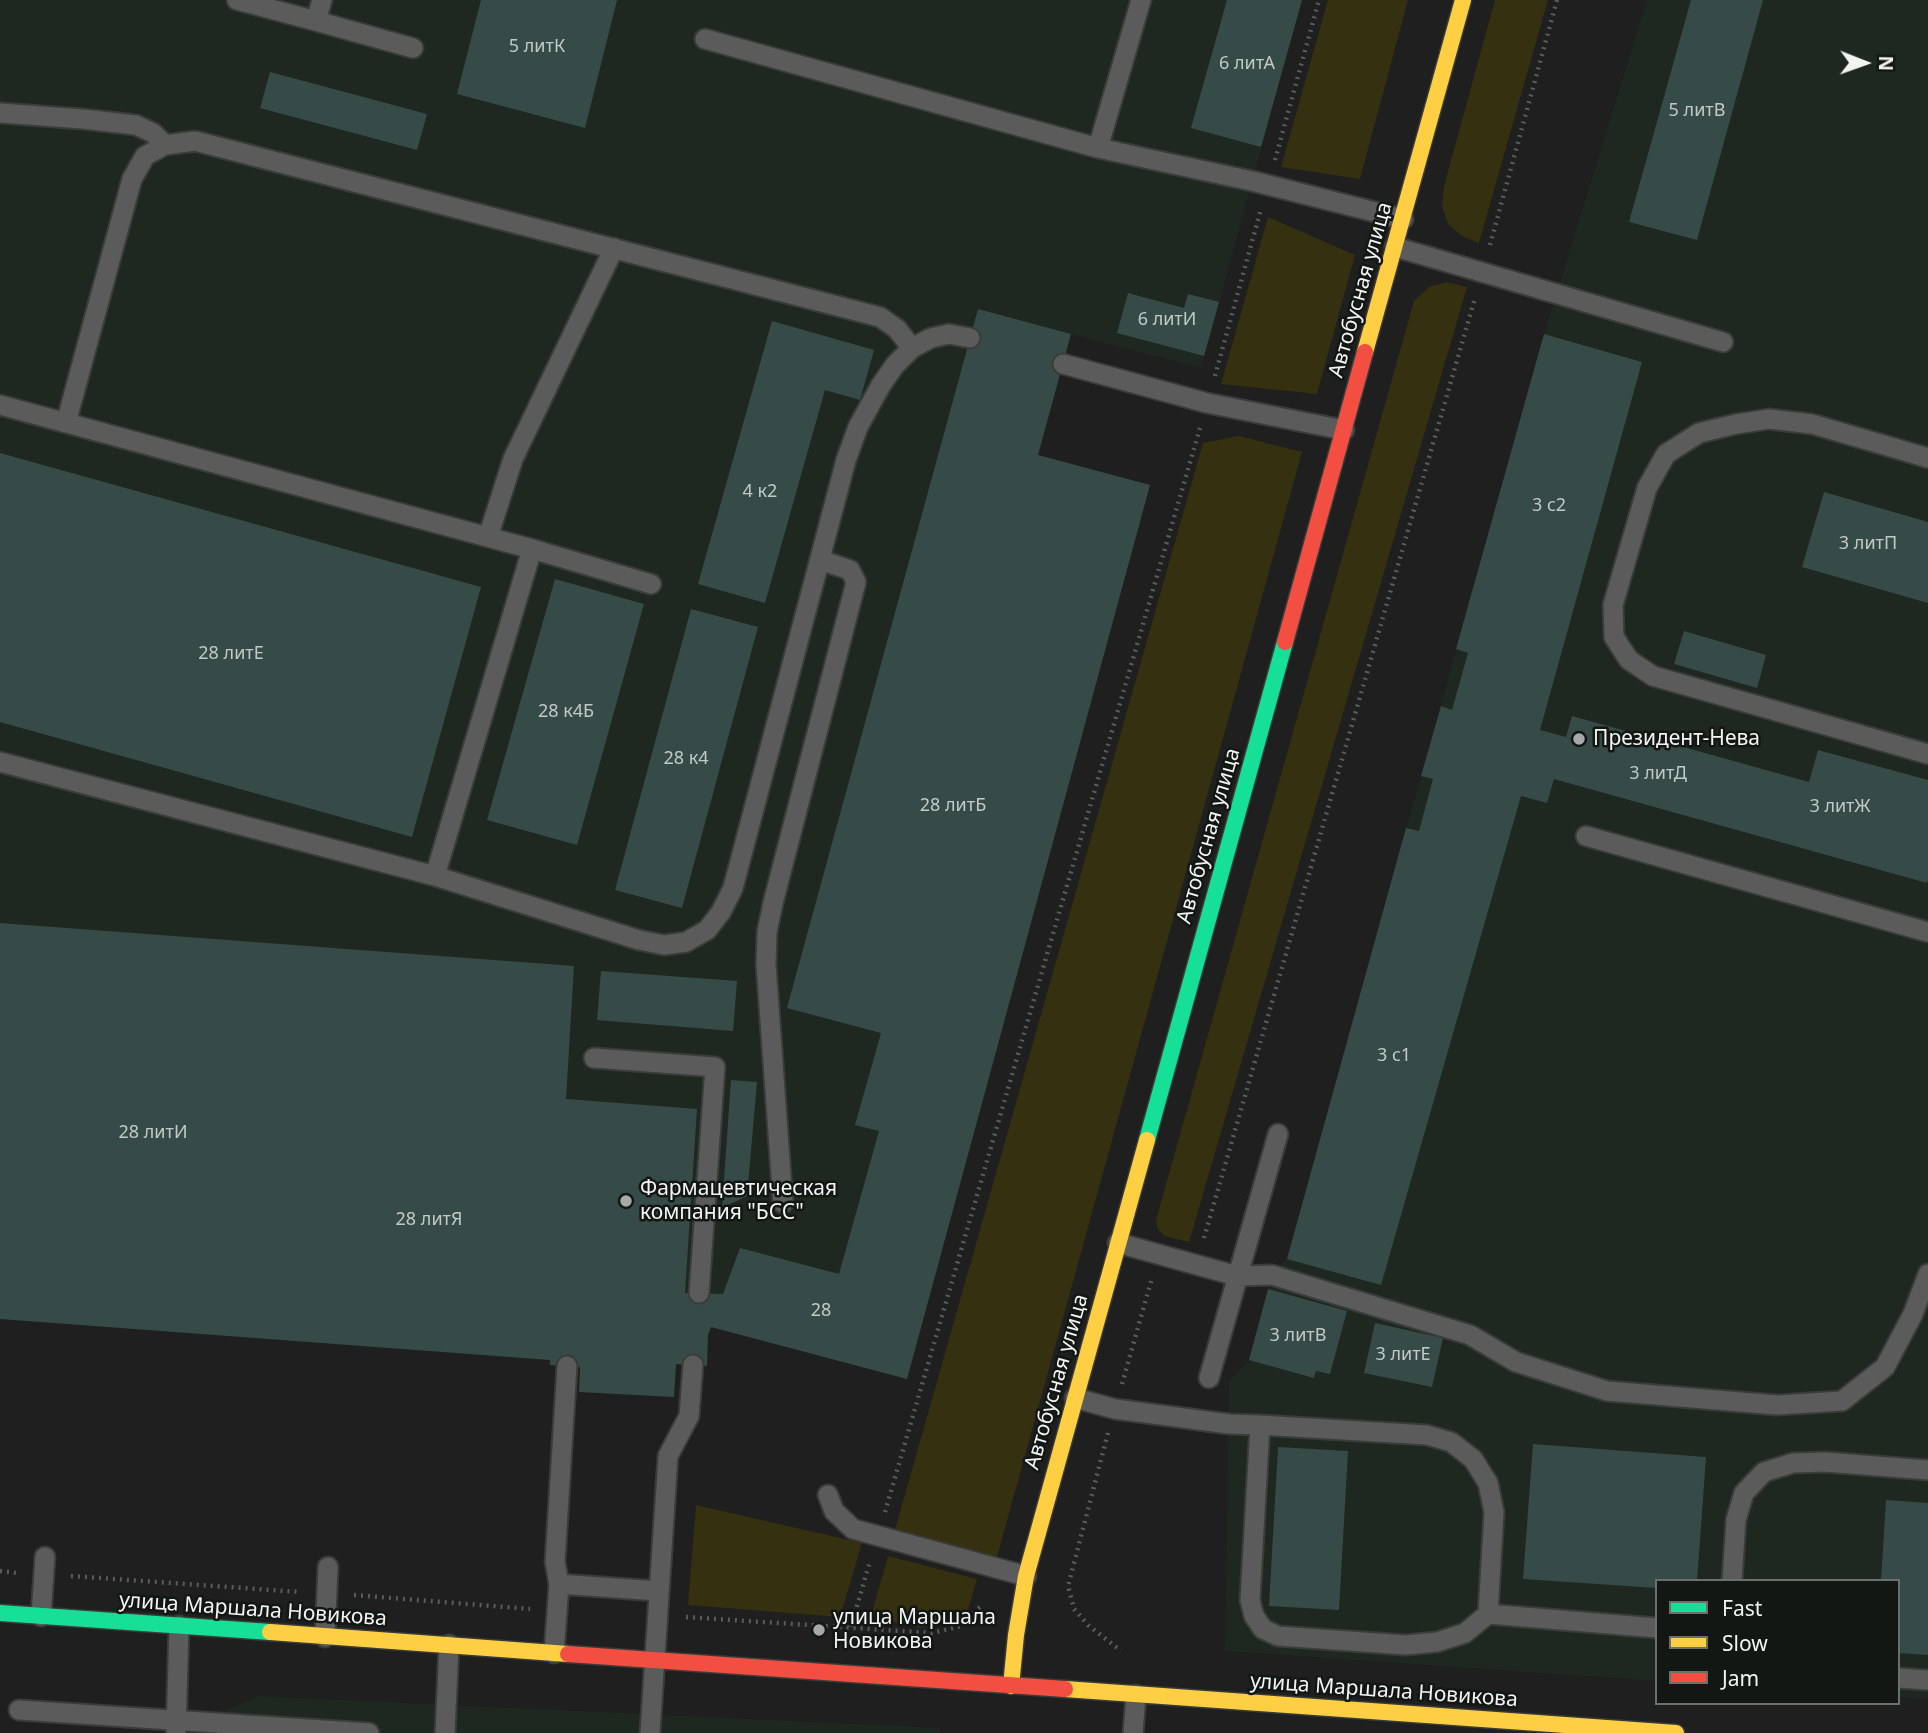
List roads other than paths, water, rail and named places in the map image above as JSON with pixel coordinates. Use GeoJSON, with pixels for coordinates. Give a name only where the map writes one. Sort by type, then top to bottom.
{"type":"FeatureCollection","features":[{"type":"Feature","properties":{"kind":"street","name":"Автобусная улица"},"geometry":{"type":"LineString","coordinates":[[1011,1686],[1026,1576],[1463,0]]}},
{"type":"Feature","properties":{"kind":"street","name":"улица Маршала Новикова"},"geometry":{"type":"LineString","coordinates":[[0,1613],[1676,1733]]}},
{"type":"Feature","properties":{"kind":"lane"},"geometry":{"type":"LineString","coordinates":[[237,0],[414,48]]}},
{"type":"Feature","properties":{"kind":"lane"},"geometry":{"type":"LineString","coordinates":[[316,21],[322,0]]}},
{"type":"Feature","properties":{"kind":"lane"},"geometry":{"type":"LineString","coordinates":[[1098,148],[1141,0]]}},
{"type":"Feature","properties":{"kind":"lane"},"geometry":{"type":"LineString","coordinates":[[705,39],[1098,148],[1268,185],[1403,219]]}},
{"type":"Feature","properties":{"kind":"lane"},"geometry":{"type":"LineString","coordinates":[[0,113],[83,118],[136,125],[153,133],[165,145]]}},
{"type":"Feature","properties":{"kind":"lane"},"geometry":{"type":"LineString","coordinates":[[65,423],[132,178],[145,156],[165,145],[195,141],[880,317],[897,330],[912,348]]}},
{"type":"Feature","properties":{"kind":"lane"},"geometry":{"type":"LineString","coordinates":[[1395,247],[1723,342]]}},
{"type":"Feature","properties":{"kind":"lane"},"geometry":{"type":"LineString","coordinates":[[488,537],[513,459],[614,248]]}},
{"type":"Feature","properties":{"kind":"lane"},"geometry":{"type":"LineString","coordinates":[[0,762],[435,876],[639,940],[664,945],[686,942],[707,930],[721,912],[733,888],[846,460],[858,427],[881,385],[895,365],[912,348],[931,338],[949,334],[970,338]]}},
{"type":"Feature","properties":{"kind":"lane"},"geometry":{"type":"LineString","coordinates":[[1063,364],[1207,403],[1344,430]]}},
{"type":"Feature","properties":{"kind":"lane"},"geometry":{"type":"LineString","coordinates":[[0,405],[532,549],[650,584]]}},
{"type":"Feature","properties":{"kind":"lane"},"geometry":{"type":"LineString","coordinates":[[1928,458],[1812,424],[1769,419],[1699,433],[1666,454],[1647,488],[1613,605],[1614,637],[1629,660],[1653,676],[1928,754]]}},
{"type":"Feature","properties":{"kind":"lane"},"geometry":{"type":"LineString","coordinates":[[435,876],[532,549]]}},
{"type":"Feature","properties":{"kind":"lane"},"geometry":{"type":"LineString","coordinates":[[783,1203],[766,964],[767,932],[856,582],[850,570],[820,560]]}},
{"type":"Feature","properties":{"kind":"lane"},"geometry":{"type":"LineString","coordinates":[[1586,836],[1928,932]]}},
{"type":"Feature","properties":{"kind":"lane"},"geometry":{"type":"LineString","coordinates":[[594,1058],[715,1067],[699,1293]]}},
{"type":"Feature","properties":{"kind":"lane"},"geometry":{"type":"LineString","coordinates":[[1209,1378],[1278,1134]]}},
{"type":"Feature","properties":{"kind":"lane"},"geometry":{"type":"LineString","coordinates":[[1118,1242],[1237,1276],[1272,1275],[1455,1330],[1471,1335],[1516,1362],[1607,1391],[1777,1405],[1842,1401],[1885,1367],[1913,1314],[1928,1274]]}},
{"type":"Feature","properties":{"kind":"lane"},"geometry":{"type":"LineString","coordinates":[[650,1733],[668,1456],[690,1416],[693,1365]]}},
{"type":"Feature","properties":{"kind":"lane"},"geometry":{"type":"LineString","coordinates":[[554,1653],[559,1584],[555,1562],[567,1366]]}},
{"type":"Feature","properties":{"kind":"lane"},"geometry":{"type":"LineString","coordinates":[[1074,1398],[1115,1409],[1229,1424],[1427,1435],[1451,1442],[1473,1459],[1488,1483],[1494,1512],[1488,1615]]}},
{"type":"Feature","properties":{"kind":"lane"},"geometry":{"type":"LineString","coordinates":[[1260,1425],[1250,1600],[1254,1616],[1264,1629],[1278,1636],[1406,1646],[1437,1642],[1465,1633],[1488,1615],[1655,1628]]}},
{"type":"Feature","properties":{"kind":"lane"},"geometry":{"type":"LineString","coordinates":[[1732,1579],[1736,1520],[1744,1493],[1764,1472],[1793,1463],[1825,1462],[1928,1470]]}},
{"type":"Feature","properties":{"kind":"lane"},"geometry":{"type":"LineString","coordinates":[[828,1495],[834,1511],[853,1530],[1026,1576]]}},
{"type":"Feature","properties":{"kind":"lane"},"geometry":{"type":"LineString","coordinates":[[41,1616],[45,1557]]}},
{"type":"Feature","properties":{"kind":"lane"},"geometry":{"type":"LineString","coordinates":[[325,1637],[328,1567]]}},
{"type":"Feature","properties":{"kind":"lane"},"geometry":{"type":"LineString","coordinates":[[559,1584],[658,1591]]}},
{"type":"Feature","properties":{"kind":"lane"},"geometry":{"type":"LineString","coordinates":[[176,1727],[179,1626]]}},
{"type":"Feature","properties":{"kind":"lane"},"geometry":{"type":"LineString","coordinates":[[445,1733],[449,1645]]}},
{"type":"Feature","properties":{"kind":"lane"},"geometry":{"type":"LineString","coordinates":[[1900,1678],[1928,1680]]}},
{"type":"Feature","properties":{"kind":"lane"},"geometry":{"type":"LineString","coordinates":[[1133,1733],[1136,1695]]}},
{"type":"Feature","properties":{"kind":"lane"},"geometry":{"type":"LineString","coordinates":[[19,1710],[176,1727],[369,1733]]}},
{"type":"Feature","properties":{"kind":"place","name":"Президент-Нева"},"geometry":{"type":"Point","coordinates":[1579,739]}},
{"type":"Feature","properties":{"kind":"place","name":"Фармацевтическая компания \"БСС\""},"geometry":{"type":"Point","coordinates":[626,1201]}},
{"type":"Feature","properties":{"kind":"place","name":"улица Маршала Новикова"},"geometry":{"type":"Point","coordinates":[819,1630]}}]}
